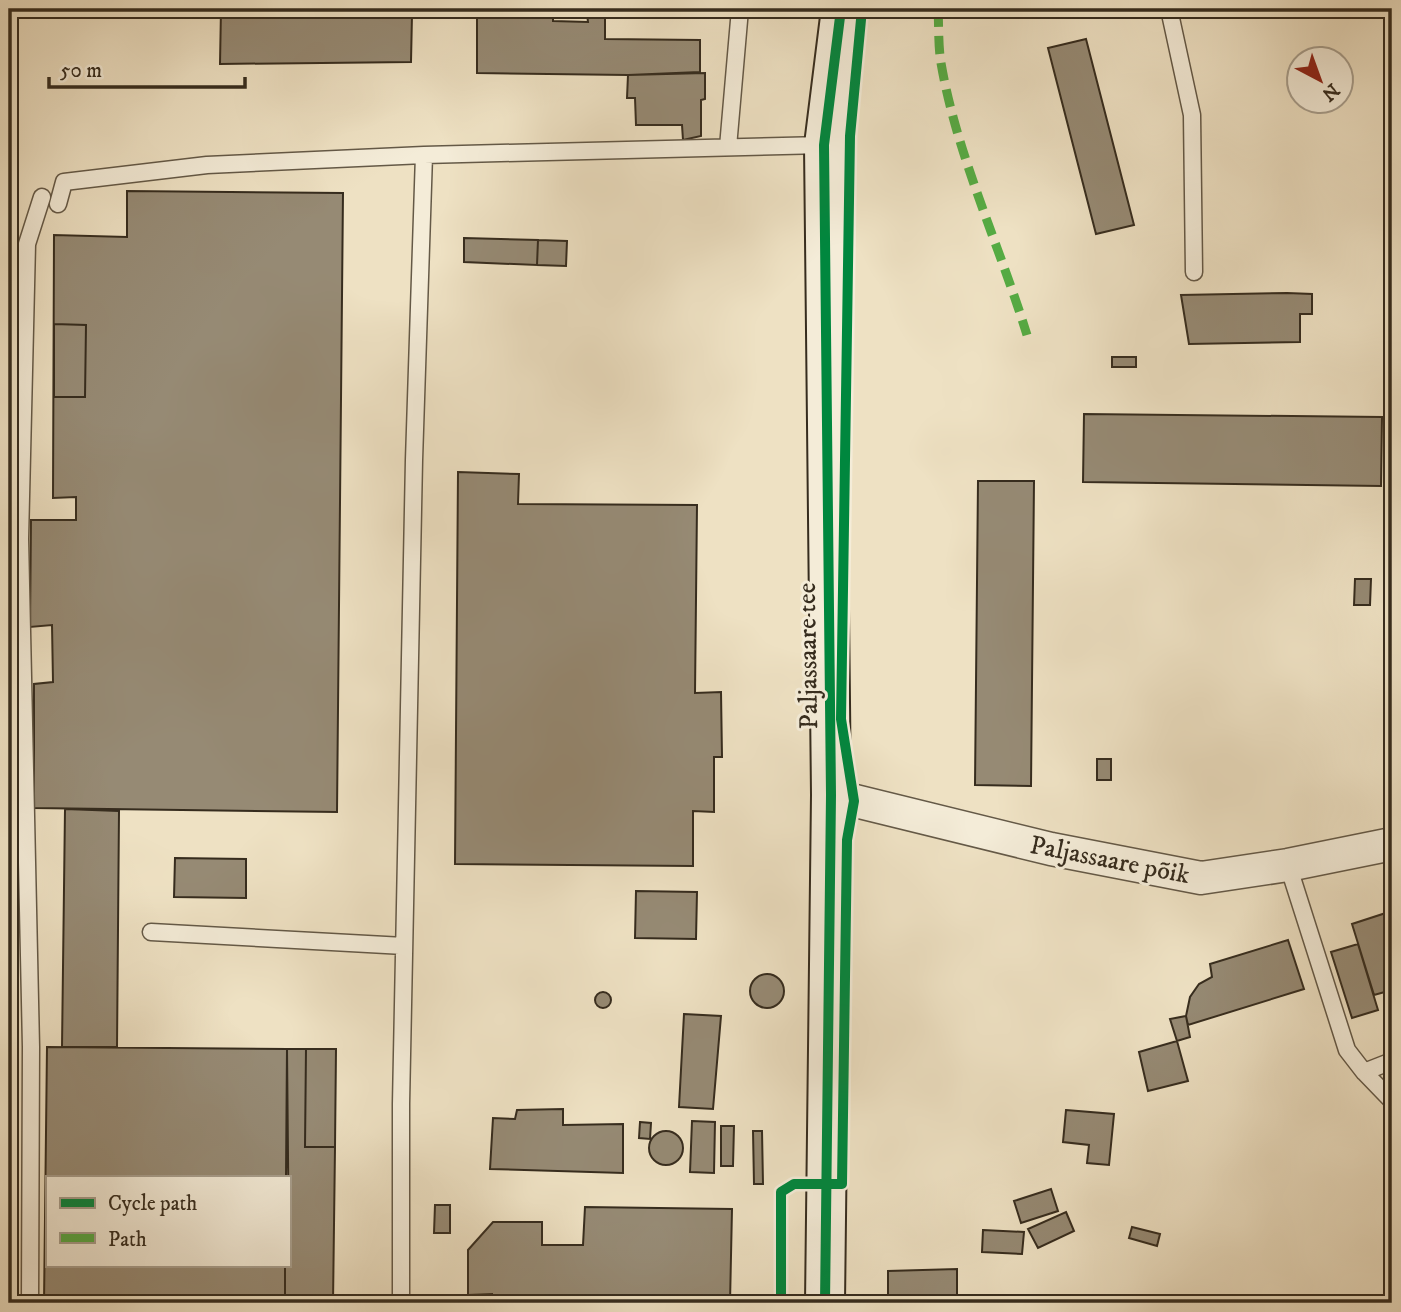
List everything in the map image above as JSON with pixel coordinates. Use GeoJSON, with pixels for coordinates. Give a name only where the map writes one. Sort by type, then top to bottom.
{"type":"FeatureCollection","features":[{"type":"Feature","properties":{"kind":"street","name":"Paljassaare tee"},"geometry":{"type":"LineString","coordinates":[[825,1303],[831,795],[824,145],[841,9]]}},
{"type":"Feature","properties":{"kind":"street","name":"Paljassaare põik"},"geometry":{"type":"LineString","coordinates":[[831,795],[1051,849],[1201,878],[1288,866],[1392,844]]}},
{"type":"Feature","properties":{"kind":"lane"},"geometry":{"type":"LineString","coordinates":[[728,147],[740,9]]}},
{"type":"Feature","properties":{"kind":"lane"},"geometry":{"type":"LineString","coordinates":[[1169,9],[1192,115],[1194,272]]}},
{"type":"Feature","properties":{"kind":"lane"},"geometry":{"type":"LineString","coordinates":[[58,204],[64,182],[206,165],[424,155],[824,145]]}},
{"type":"Feature","properties":{"kind":"lane"},"geometry":{"type":"LineString","coordinates":[[401,1303],[404,946],[424,155]]}},
{"type":"Feature","properties":{"kind":"lane"},"geometry":{"type":"LineString","coordinates":[[30,1303],[30,1033],[20,539],[27,244],[42,197]]}},
{"type":"Feature","properties":{"kind":"lane"},"geometry":{"type":"LineString","coordinates":[[1288,866],[1347,1050],[1392,1101]]}},
{"type":"Feature","properties":{"kind":"lane"},"geometry":{"type":"LineString","coordinates":[[151,932],[404,946]]}},
{"type":"Feature","properties":{"kind":"lane"},"geometry":{"type":"LineString","coordinates":[[1364,1072],[1392,1061]]}},
{"type":"Feature","properties":{"kind":"building"},"geometry":{"type":"Polygon","coordinates":[[[221,9],[429,9],[428,15],[412,15],[411,62],[220,64],[221,9]]]}},
{"type":"Feature","properties":{"kind":"building"},"geometry":{"type":"Polygon","coordinates":[[[477,9],[553,9],[553,21],[588,22],[587,14],[605,14],[605,39],[700,40],[700,72],[628,75],[477,73],[477,9]]]}},
{"type":"Feature","properties":{"kind":"building"},"geometry":{"type":"Polygon","coordinates":[[[1086,39],[1134,225],[1096,234],[1048,48],[1086,39]]]}},
{"type":"Feature","properties":{"kind":"building"},"geometry":{"type":"Polygon","coordinates":[[[705,73],[705,99],[701,100],[701,136],[683,140],[682,125],[636,125],[635,98],[627,98],[628,75],[705,73]]]}},
{"type":"Feature","properties":{"kind":"building"},"geometry":{"type":"Polygon","coordinates":[[[127,191],[343,193],[337,812],[34,808],[34,684],[53,682],[52,625],[30,627],[31,520],[76,520],[76,497],[53,498],[54,235],[127,237],[127,191]]]}},
{"type":"Feature","properties":{"kind":"building"},"geometry":{"type":"Polygon","coordinates":[[[464,238],[538,240],[537,265],[464,262],[464,238]]]}},
{"type":"Feature","properties":{"kind":"building"},"geometry":{"type":"Polygon","coordinates":[[[538,240],[567,241],[566,266],[537,265],[538,240]]]}},
{"type":"Feature","properties":{"kind":"building"},"geometry":{"type":"Polygon","coordinates":[[[1312,294],[1312,314],[1300,314],[1300,342],[1189,344],[1181,295],[1312,294]]]}},
{"type":"Feature","properties":{"kind":"building"},"geometry":{"type":"Polygon","coordinates":[[[54,324],[86,325],[85,397],[54,397],[54,324]]]}},
{"type":"Feature","properties":{"kind":"building"},"geometry":{"type":"Polygon","coordinates":[[[1112,357],[1136,357],[1136,367],[1112,367],[1112,357]]]}},
{"type":"Feature","properties":{"kind":"building"},"geometry":{"type":"Polygon","coordinates":[[[1084,414],[1382,417],[1381,486],[1083,482],[1084,414]]]}},
{"type":"Feature","properties":{"kind":"building"},"geometry":{"type":"Polygon","coordinates":[[[458,472],[519,474],[518,504],[697,505],[695,693],[721,692],[722,757],[714,757],[714,812],[693,811],[693,866],[455,864],[458,472]]]}},
{"type":"Feature","properties":{"kind":"building"},"geometry":{"type":"Polygon","coordinates":[[[978,481],[1034,481],[1031,786],[975,785],[978,481]]]}},
{"type":"Feature","properties":{"kind":"building"},"geometry":{"type":"Polygon","coordinates":[[[1355,579],[1371,579],[1370,605],[1354,605],[1355,579]]]}},
{"type":"Feature","properties":{"kind":"building"},"geometry":{"type":"Polygon","coordinates":[[[1097,759],[1111,759],[1111,780],[1097,780],[1097,759]]]}},
{"type":"Feature","properties":{"kind":"building"},"geometry":{"type":"Polygon","coordinates":[[[65,809],[119,811],[117,1047],[62,1047],[65,809]]]}},
{"type":"Feature","properties":{"kind":"building"},"geometry":{"type":"Polygon","coordinates":[[[175,858],[246,859],[246,898],[174,897],[175,858]]]}},
{"type":"Feature","properties":{"kind":"building"},"geometry":{"type":"Polygon","coordinates":[[[636,891],[697,892],[696,939],[635,938],[636,891]]]}},
{"type":"Feature","properties":{"kind":"building"},"geometry":{"type":"Polygon","coordinates":[[[1392,911],[1392,990],[1374,995],[1352,924],[1392,911]]]}},
{"type":"Feature","properties":{"kind":"building"},"geometry":{"type":"Polygon","coordinates":[[[1288,940],[1304,989],[1188,1025],[1186,1016],[1190,997],[1199,984],[1212,977],[1210,964],[1288,940]]]}},
{"type":"Feature","properties":{"kind":"building"},"geometry":{"type":"Polygon","coordinates":[[[1358,944],[1378,1010],[1352,1018],[1331,952],[1358,944]]]}},
{"type":"Feature","properties":{"kind":"building"},"geometry":{"type":"Polygon","coordinates":[[[767,974],[779,979],[784,991],[779,1003],[767,1008],[755,1003],[750,991],[755,979],[767,974]]]}},
{"type":"Feature","properties":{"kind":"building"},"geometry":{"type":"Polygon","coordinates":[[[603,992],[611,1000],[603,1008],[595,1000],[603,992]]]}},
{"type":"Feature","properties":{"kind":"building"},"geometry":{"type":"Polygon","coordinates":[[[684,1014],[721,1016],[713,1109],[679,1107],[684,1014]]]}},
{"type":"Feature","properties":{"kind":"building"},"geometry":{"type":"Polygon","coordinates":[[[1186,1016],[1190,1037],[1177,1041],[1170,1019],[1186,1016]]]}},
{"type":"Feature","properties":{"kind":"building"},"geometry":{"type":"Polygon","coordinates":[[[1177,1041],[1188,1081],[1148,1091],[1139,1052],[1177,1041]]]}},
{"type":"Feature","properties":{"kind":"building"},"geometry":{"type":"Polygon","coordinates":[[[47,1047],[287,1049],[286,1176],[46,1176],[46,1266],[285,1266],[285,1303],[44,1303],[47,1047]]]}},
{"type":"Feature","properties":{"kind":"building"},"geometry":{"type":"Polygon","coordinates":[[[287,1049],[306,1049],[305,1147],[335,1147],[333,1303],[285,1303],[285,1266],[290,1266],[287,1049]]]}},
{"type":"Feature","properties":{"kind":"building"},"geometry":{"type":"Polygon","coordinates":[[[306,1049],[336,1049],[335,1147],[305,1147],[306,1049]]]}},
{"type":"Feature","properties":{"kind":"building"},"geometry":{"type":"Polygon","coordinates":[[[563,1109],[563,1125],[623,1124],[623,1173],[490,1169],[493,1118],[515,1119],[517,1110],[563,1109]]]}},
{"type":"Feature","properties":{"kind":"building"},"geometry":{"type":"Polygon","coordinates":[[[1066,1110],[1114,1114],[1109,1165],[1087,1163],[1089,1145],[1063,1142],[1066,1110]]]}},
{"type":"Feature","properties":{"kind":"building"},"geometry":{"type":"Polygon","coordinates":[[[692,1121],[715,1122],[714,1173],[690,1172],[692,1121]]]}},
{"type":"Feature","properties":{"kind":"building"},"geometry":{"type":"Polygon","coordinates":[[[640,1122],[651,1123],[650,1139],[639,1138],[640,1122]]]}},
{"type":"Feature","properties":{"kind":"building"},"geometry":{"type":"Polygon","coordinates":[[[721,1126],[734,1126],[733,1166],[721,1166],[721,1126]]]}},
{"type":"Feature","properties":{"kind":"building"},"geometry":{"type":"Polygon","coordinates":[[[666,1131],[678,1136],[683,1148],[678,1160],[666,1165],[654,1160],[649,1148],[654,1136],[666,1131]]]}},
{"type":"Feature","properties":{"kind":"building"},"geometry":{"type":"Polygon","coordinates":[[[753,1131],[762,1131],[763,1184],[754,1184],[753,1131]]]}},
{"type":"Feature","properties":{"kind":"building"},"geometry":{"type":"Polygon","coordinates":[[[1051,1189],[1058,1211],[1021,1223],[1014,1201],[1051,1189]]]}},
{"type":"Feature","properties":{"kind":"building"},"geometry":{"type":"Polygon","coordinates":[[[435,1205],[450,1205],[450,1233],[434,1233],[435,1205]]]}},
{"type":"Feature","properties":{"kind":"building"},"geometry":{"type":"Polygon","coordinates":[[[585,1207],[732,1209],[730,1303],[492,1303],[492,1294],[468,1295],[468,1250],[493,1222],[542,1222],[542,1245],[583,1245],[585,1207]]]}},
{"type":"Feature","properties":{"kind":"building"},"geometry":{"type":"Polygon","coordinates":[[[1066,1212],[1074,1231],[1038,1248],[1028,1229],[1066,1212]]]}},
{"type":"Feature","properties":{"kind":"building"},"geometry":{"type":"Polygon","coordinates":[[[1132,1227],[1160,1234],[1157,1246],[1129,1238],[1132,1227]]]}},
{"type":"Feature","properties":{"kind":"building"},"geometry":{"type":"Polygon","coordinates":[[[983,1230],[1024,1232],[1022,1254],[982,1252],[983,1230]]]}},
{"type":"Feature","properties":{"kind":"building"},"geometry":{"type":"Polygon","coordinates":[[[957,1269],[957,1303],[888,1303],[888,1271],[957,1269]]]}},
{"type":"Feature","properties":{"kind":"marked path"},"geometry":{"type":"LineString","coordinates":[[938,9],[941,63],[957,132],[1027,335]]}},
{"type":"Feature","properties":{"kind":"cycle path"},"geometry":{"type":"LineString","coordinates":[[825,1303],[831,795],[824,145],[841,9]]}},
{"type":"Feature","properties":{"kind":"cycle path"},"geometry":{"type":"LineString","coordinates":[[781,1303],[781,1192],[794,1184],[842,1184],[847,840],[854,801],[841,719],[850,136],[862,9]]}}]}
